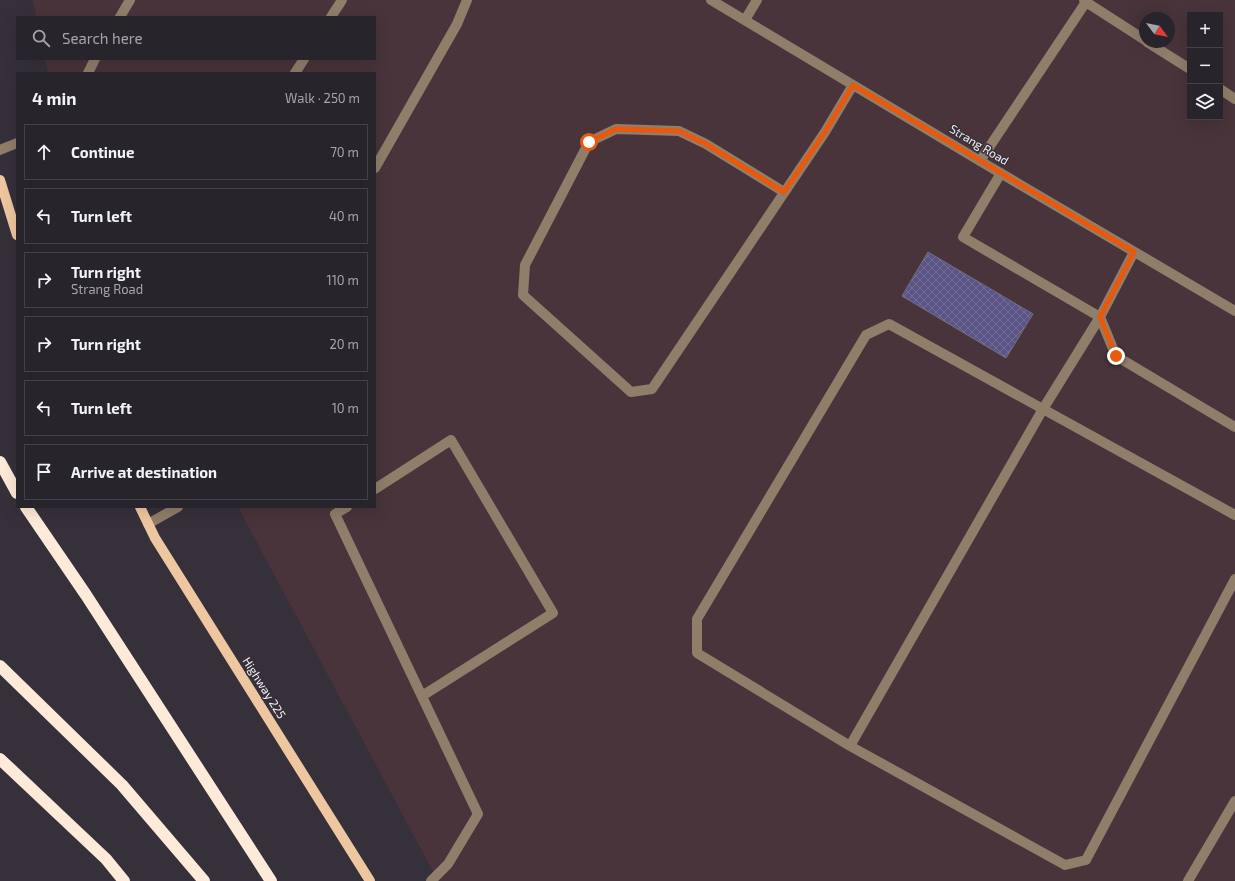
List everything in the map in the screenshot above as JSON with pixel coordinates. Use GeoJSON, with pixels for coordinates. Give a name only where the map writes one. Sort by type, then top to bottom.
{"type":"FeatureCollection","features":[{"type":"Feature","properties":{"kind":"highway"},"geometry":{"type":"LineString","coordinates":[[0,462],[16,491]]}},
{"type":"Feature","properties":{"kind":"highway"},"geometry":{"type":"LineString","coordinates":[[27,508],[86,595],[271,881]]}},
{"type":"Feature","properties":{"kind":"highway"},"geometry":{"type":"LineString","coordinates":[[0,666],[122,785],[204,881]]}},
{"type":"Feature","properties":{"kind":"highway"},"geometry":{"type":"LineString","coordinates":[[0,759],[106,859],[124,881]]}},
{"type":"Feature","properties":{"kind":"main road"},"geometry":{"type":"LineString","coordinates":[[0,180],[16,232]]}},
{"type":"Feature","properties":{"kind":"main road","name":"Highway 225"},"geometry":{"type":"LineString","coordinates":[[140,508],[159,545],[370,881]]}},
{"type":"Feature","properties":{"kind":"street"},"geometry":{"type":"LineString","coordinates":[[121,16],[130,0]]}},
{"type":"Feature","properties":{"kind":"street"},"geometry":{"type":"LineString","coordinates":[[332,16],[342,0]]}},
{"type":"Feature","properties":{"kind":"street"},"geometry":{"type":"LineString","coordinates":[[376,166],[457,24],[467,0]]}},
{"type":"Feature","properties":{"kind":"street","name":"Strang Road"},"geometry":{"type":"LineString","coordinates":[[711,0],[1235,311]]}},
{"type":"Feature","properties":{"kind":"street"},"geometry":{"type":"LineString","coordinates":[[745,20],[757,0]]}},
{"type":"Feature","properties":{"kind":"street"},"geometry":{"type":"LineString","coordinates":[[980,161],[1085,1],[1139,36]]}},
{"type":"Feature","properties":{"kind":"street"},"geometry":{"type":"LineString","coordinates":[[1157,48],[1187,68]]}},
{"type":"Feature","properties":{"kind":"street"},"geometry":{"type":"LineString","coordinates":[[88,72],[94,60]]}},
{"type":"Feature","properties":{"kind":"street"},"geometry":{"type":"LineString","coordinates":[[296,72],[303,60]]}},
{"type":"Feature","properties":{"kind":"street"},"geometry":{"type":"LineString","coordinates":[[784,192],[706,144],[679,131],[616,129],[589,142],[525,265],[523,295],[631,392],[652,389],[825,132],[853,85]]}},
{"type":"Feature","properties":{"kind":"street"},"geometry":{"type":"LineString","coordinates":[[1223,91],[1235,99]]}},
{"type":"Feature","properties":{"kind":"street"},"geometry":{"type":"LineString","coordinates":[[0,150],[16,143]]}},
{"type":"Feature","properties":{"kind":"street"},"geometry":{"type":"LineString","coordinates":[[1001,173],[963,237],[1100,317],[1116,356],[1235,427]]}},
{"type":"Feature","properties":{"kind":"street"},"geometry":{"type":"LineString","coordinates":[[850,746],[1043,409],[1100,317],[1134,252]]}},
{"type":"Feature","properties":{"kind":"street"},"geometry":{"type":"LineString","coordinates":[[1235,515],[889,324],[866,335],[697,619],[697,653],[850,746],[1065,865],[1086,860],[1235,578]]}},
{"type":"Feature","properties":{"kind":"street"},"geometry":{"type":"LineString","coordinates":[[376,488],[451,440],[553,613],[422,696]]}},
{"type":"Feature","properties":{"kind":"street"},"geometry":{"type":"LineString","coordinates":[[148,524],[176,508]]}},
{"type":"Feature","properties":{"kind":"street"},"geometry":{"type":"LineString","coordinates":[[344,508],[335,514],[478,814],[448,864],[431,881]]}},
{"type":"Feature","properties":{"kind":"street"},"geometry":{"type":"LineString","coordinates":[[1188,881],[1235,801]]}},
{"type":"Feature","properties":{"kind":"shaded area"},"geometry":{"type":"Polygon","coordinates":[[[33,0],[1235,0],[1235,881],[438,881],[239,508],[376,508],[376,72],[48,72],[45,60],[376,60],[376,16],[36,16],[33,0]]]}},
{"type":"Feature","properties":{"kind":"building"},"geometry":{"type":"Polygon","coordinates":[[[928,252],[1033,314],[1006,358],[902,296],[928,252]]]}},
{"type":"Feature","properties":{"kind":"route"},"geometry":{"type":"LineString","coordinates":[[589,142],[616,129],[679,131],[706,144],[784,192],[825,132],[853,85],[1134,252],[1100,317],[1116,356]]}}]}
